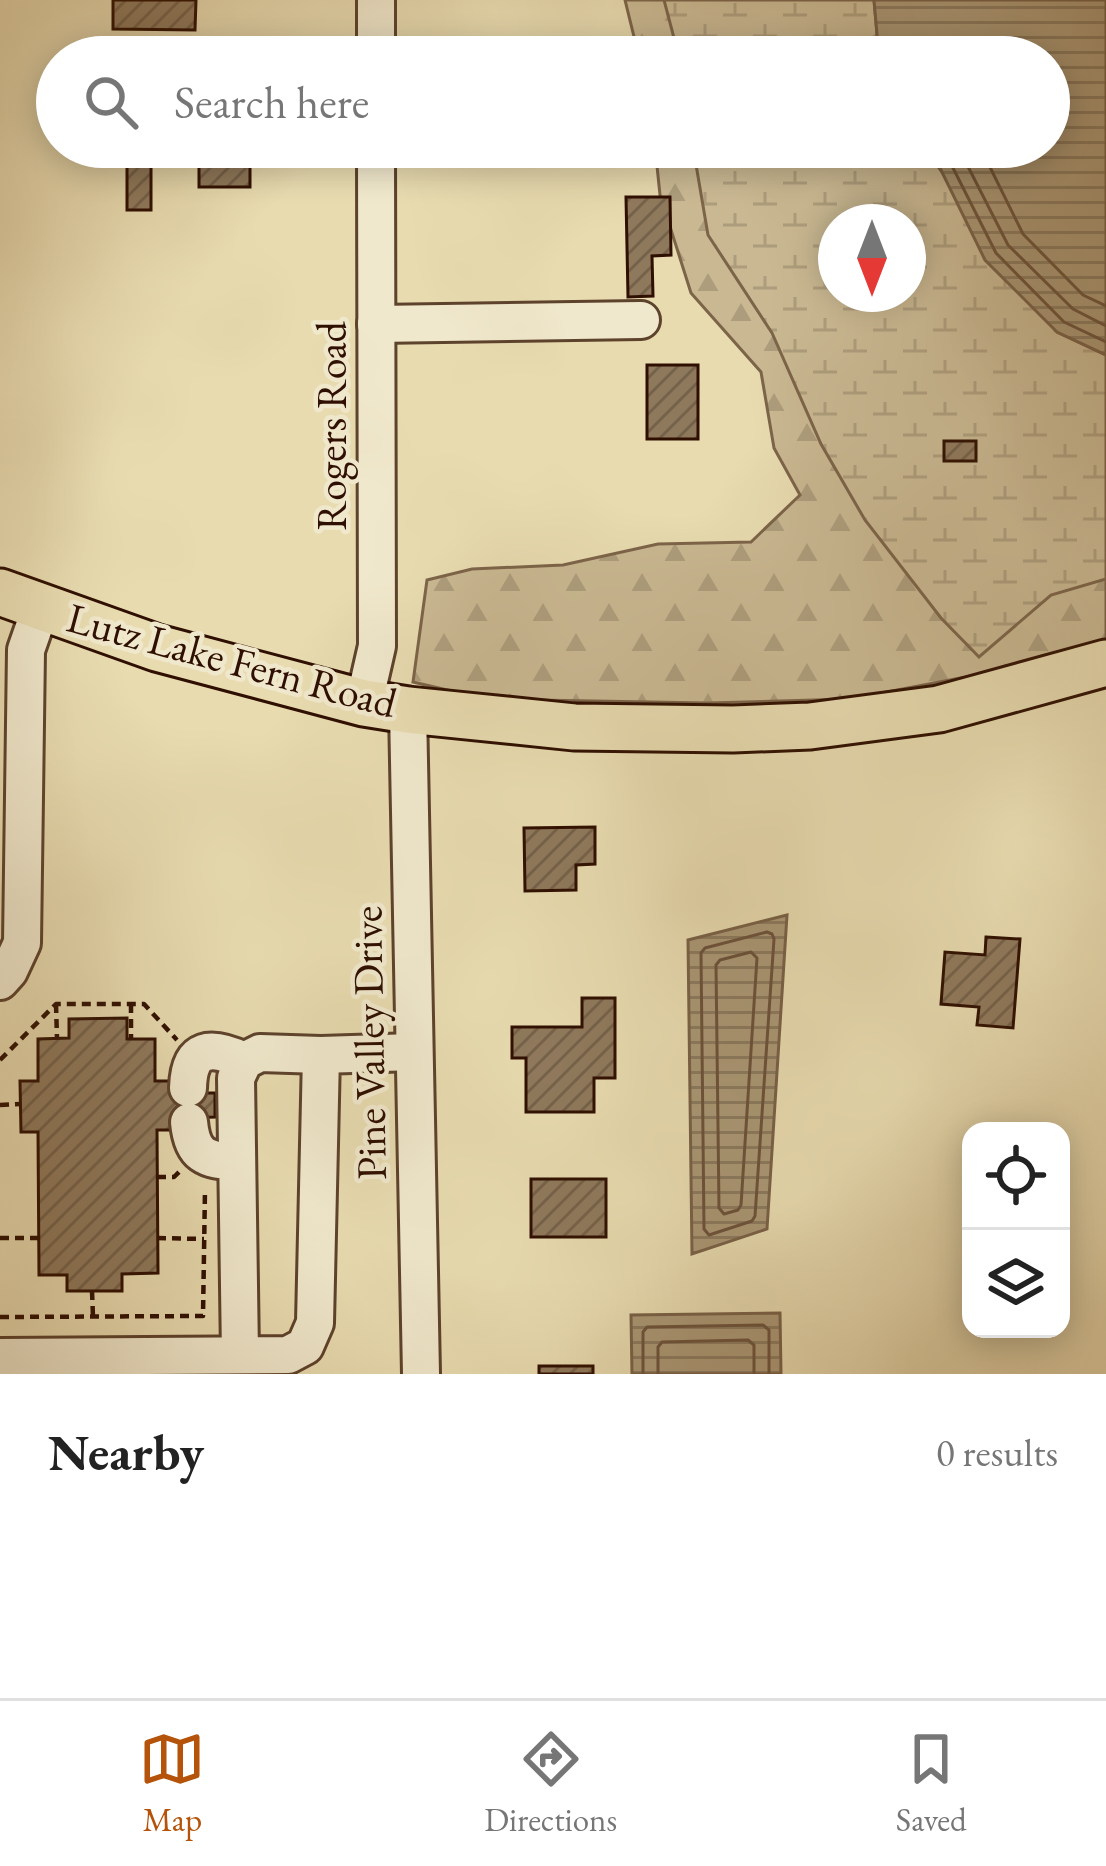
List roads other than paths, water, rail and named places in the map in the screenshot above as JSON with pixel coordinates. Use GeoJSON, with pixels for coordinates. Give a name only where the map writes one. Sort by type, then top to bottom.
{"type":"FeatureCollection","features":[{"type":"Feature","properties":{"kind":"main road","name":"Lutz Lake Fern Road"},"geometry":{"type":"LineString","coordinates":[[21,600],[157,649],[386,706],[574,727],[810,726],[939,709],[1106,663]]}},
{"type":"Feature","properties":{"kind":"street"},"geometry":{"type":"LineString","coordinates":[[376,0],[376,36]]}},
{"type":"Feature","properties":{"kind":"street","name":"Rogers Road"},"geometry":{"type":"LineString","coordinates":[[376,168],[377,646],[386,706]]}},
{"type":"Feature","properties":{"kind":"street"},"geometry":{"type":"LineString","coordinates":[[376,324],[641,320]]}},
{"type":"Feature","properties":{"kind":"street"},"geometry":{"type":"LineString","coordinates":[[0,981],[22,943],[26,650],[21,600]]}},
{"type":"Feature","properties":{"kind":"street","name":"Pine Valley Drive"},"geometry":{"type":"LineString","coordinates":[[386,706],[414,1052],[421,1374]]}},
{"type":"Feature","properties":{"kind":"street"},"geometry":{"type":"LineString","coordinates":[[221,1167],[198,1152],[190,1138],[188,1069],[195,1057],[207,1052],[226,1052],[244,1061]]}},
{"type":"Feature","properties":{"kind":"street"},"geometry":{"type":"LineString","coordinates":[[240,1355],[221,1167],[236,1078],[244,1061],[260,1053],[414,1052]]}},
{"type":"Feature","properties":{"kind":"street"},"geometry":{"type":"LineString","coordinates":[[0,1357],[288,1354],[305,1346],[316,1324],[322,1055]]}},
{"type":"Feature","properties":{"kind":"water"},"geometry":{"type":"Polygon","coordinates":[[[874,0],[1106,0],[1106,355],[1057,332],[985,260],[940,168],[1070,168],[1070,36],[877,36],[874,0]]]}},
{"type":"Feature","properties":{"kind":"water"},"geometry":{"type":"Polygon","coordinates":[[[787,915],[767,1229],[692,1254],[688,940],[787,915]]]}},
{"type":"Feature","properties":{"kind":"water"},"geometry":{"type":"Polygon","coordinates":[[[780,1313],[781,1374],[632,1374],[631,1315],[780,1313]]]}}]}
